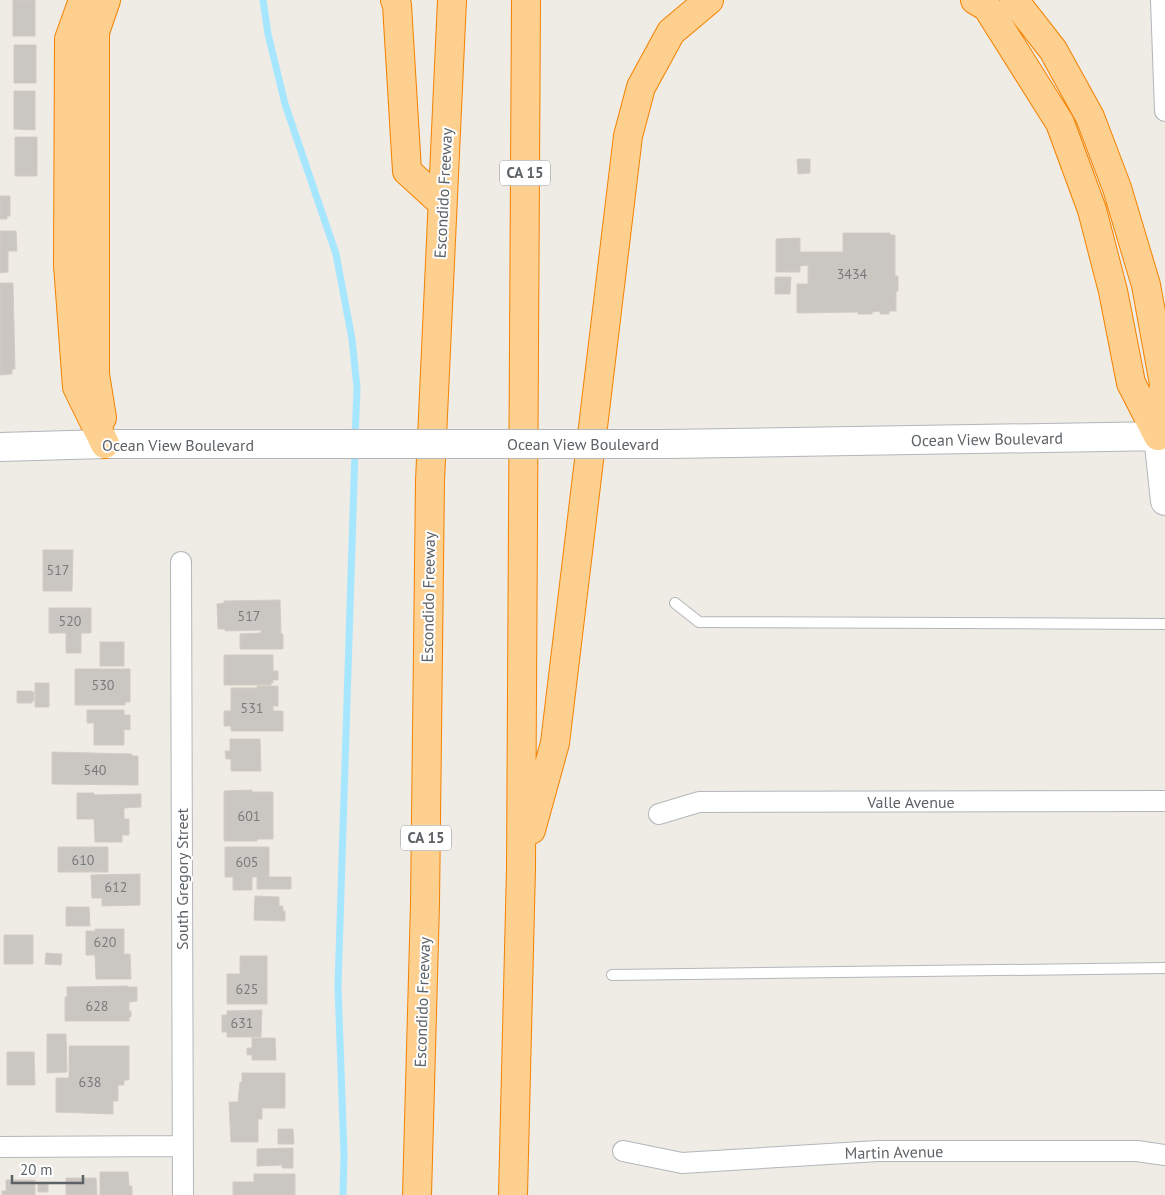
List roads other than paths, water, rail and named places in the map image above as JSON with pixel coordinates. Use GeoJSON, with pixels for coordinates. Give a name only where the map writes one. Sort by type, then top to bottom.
{"type":"FeatureCollection","features":[{"type":"Feature","properties":{"kind":"highway"},"geometry":{"type":"LineString","coordinates":[[83,0],[69,39],[67,144],[68,265],[77,387],[105,444]]}},
{"type":"Feature","properties":{"kind":"highway"},"geometry":{"type":"LineString","coordinates":[[105,444],[95,374],[95,32],[106,0]]}},
{"type":"Feature","properties":{"kind":"highway"},"geometry":{"type":"LineString","coordinates":[[395,0],[397,5],[407,171],[442,203]]}},
{"type":"Feature","properties":{"kind":"highway","name":"Escondido Freeway"},"geometry":{"type":"LineString","coordinates":[[417,1195],[425,904],[430,482],[452,0]]}},
{"type":"Feature","properties":{"kind":"highway","name":"CA 15"},"geometry":{"type":"LineString","coordinates":[[513,1195],[521,868],[526,0]]}},
{"type":"Feature","properties":{"kind":"highway"},"geometry":{"type":"LineString","coordinates":[[521,868],[555,743],[628,136],[641,87],[671,32],[709,0]]}},
{"type":"Feature","properties":{"kind":"highway"},"geometry":{"type":"LineString","coordinates":[[975,0],[987,7],[1060,123],[1092,210],[1112,291],[1131,383],[1162,436]]}},
{"type":"Feature","properties":{"kind":"highway"},"geometry":{"type":"LineString","coordinates":[[1014,0],[1053,50],[1090,117],[1117,188],[1146,285],[1164,384],[1162,436]]}},
{"type":"Feature","properties":{"kind":"main road","name":"Ocean View Boulevard"},"geometry":{"type":"LineString","coordinates":[[0,447],[105,444],[667,444],[1162,436]]}},
{"type":"Feature","properties":{"kind":"main road"},"geometry":{"type":"LineString","coordinates":[[1162,436],[1165,501]]}},
{"type":"Feature","properties":{"kind":"street"},"geometry":{"type":"LineString","coordinates":[[1161,0],[1165,112]]}},
{"type":"Feature","properties":{"kind":"street","name":"South Gregory Street"},"geometry":{"type":"LineString","coordinates":[[181,562],[183,1195]]}},
{"type":"Feature","properties":{"kind":"street","name":"Valle Avenue"},"geometry":{"type":"LineString","coordinates":[[659,814],[699,802],[1165,801]]}},
{"type":"Feature","properties":{"kind":"street"},"geometry":{"type":"LineString","coordinates":[[0,1147],[182,1146]]}},
{"type":"Feature","properties":{"kind":"street","name":"Martin Avenue"},"geometry":{"type":"LineString","coordinates":[[624,1151],[682,1164],[878,1151],[1137,1151],[1165,1155]]}},
{"type":"Feature","properties":{"kind":"lane"},"geometry":{"type":"LineString","coordinates":[[675,603],[699,622],[1165,624]]}},
{"type":"Feature","properties":{"kind":"lane"},"geometry":{"type":"LineString","coordinates":[[612,975],[1165,968]]}},
{"type":"Feature","properties":{"kind":"waterway"},"geometry":{"type":"LineString","coordinates":[[263,0],[268,34],[285,104],[336,254],[352,339],[357,388],[355,440]]}},
{"type":"Feature","properties":{"kind":"waterway"},"geometry":{"type":"LineString","coordinates":[[343,1195],[344,1154],[338,986],[355,450]]}}]}
